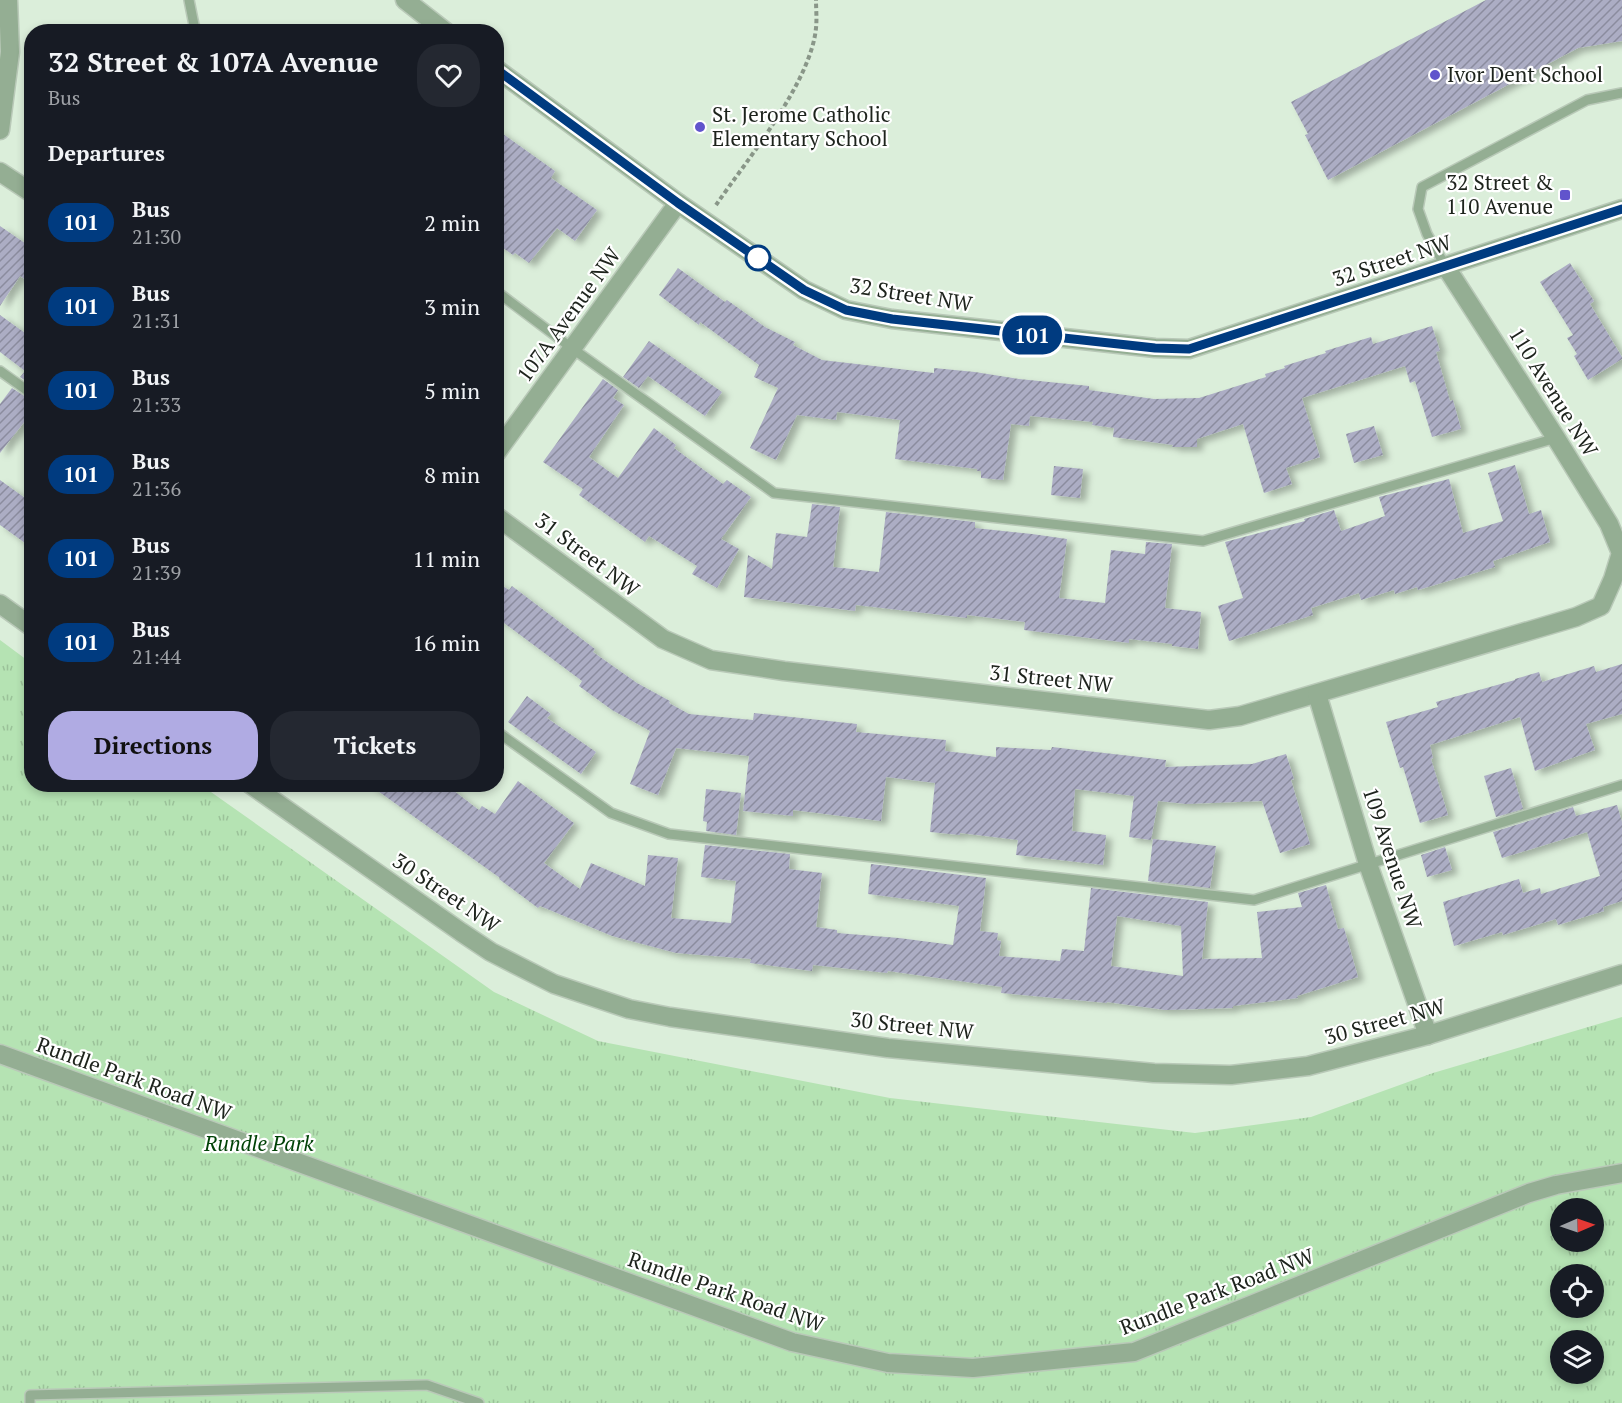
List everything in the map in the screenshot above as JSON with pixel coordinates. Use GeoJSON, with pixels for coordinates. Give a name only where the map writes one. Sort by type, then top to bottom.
{"type":"FeatureCollection","features":[{"type":"Feature","properties":{"kind":"street"},"geometry":{"type":"LineString","coordinates":[[0,130],[10,52],[8,0]]}},
{"type":"Feature","properties":{"kind":"street"},"geometry":{"type":"LineString","coordinates":[[405,0],[436,24]]}},
{"type":"Feature","properties":{"kind":"street","name":"32 Street NW"},"geometry":{"type":"LineString","coordinates":[[504,75],[678,203],[804,290],[846,310],[892,319],[1155,348],[1189,349],[1622,209]]}},
{"type":"Feature","properties":{"kind":"street"},"geometry":{"type":"LineString","coordinates":[[0,172],[24,188]]}},
{"type":"Feature","properties":{"kind":"street","name":"107A Avenue NW"},"geometry":{"type":"LineString","coordinates":[[504,442],[678,203]]}},
{"type":"Feature","properties":{"kind":"street","name":"110 Avenue NW"},"geometry":{"type":"LineString","coordinates":[[1446,267],[1556,438],[1608,524],[1621,553],[1613,579]]}},
{"type":"Feature","properties":{"kind":"street","name":"31 Street NW"},"geometry":{"type":"LineString","coordinates":[[504,522],[663,639],[711,660],[784,672],[1209,720],[1240,716],[1576,617],[1601,606],[1613,579]]}},
{"type":"Feature","properties":{"kind":"street"},"geometry":{"type":"LineString","coordinates":[[0,604],[24,621]]}},
{"type":"Feature","properties":{"kind":"street","name":"109 Avenue NW"},"geometry":{"type":"LineString","coordinates":[[1317,694],[1368,864],[1428,1035]]}},
{"type":"Feature","properties":{"kind":"street","name":"30 Street NW"},"geometry":{"type":"LineString","coordinates":[[264,792],[491,952],[554,984],[629,1009],[670,1017],[888,1048],[1154,1072],[1231,1075],[1308,1066],[1428,1035],[1622,974]]}},
{"type":"Feature","properties":{"kind":"street","name":"Rundle Park Road NW"},"geometry":{"type":"LineString","coordinates":[[0,1054],[792,1342],[888,1363],[974,1368],[1134,1352],[1529,1193],[1556,1185],[1622,1173]]}},
{"type":"Feature","properties":{"kind":"lane"},"geometry":{"type":"LineString","coordinates":[[189,0],[194,24]]}},
{"type":"Feature","properties":{"kind":"lane"},"geometry":{"type":"LineString","coordinates":[[1446,267],[1427,234],[1418,209],[1422,187],[1587,100],[1622,93]]}},
{"type":"Feature","properties":{"kind":"lane"},"geometry":{"type":"LineString","coordinates":[[504,297],[774,493],[1203,540],[1556,438]]}},
{"type":"Feature","properties":{"kind":"lane"},"geometry":{"type":"LineString","coordinates":[[0,371],[24,388]]}},
{"type":"Feature","properties":{"kind":"lane"},"geometry":{"type":"LineString","coordinates":[[504,737],[611,813],[669,834],[1254,900],[1622,785]]}},
{"type":"Feature","properties":{"kind":"lane"},"geometry":{"type":"LineString","coordinates":[[30,1403],[30,1395],[427,1384],[479,1403]]}},
{"type":"Feature","properties":{"kind":"path"},"geometry":{"type":"LineString","coordinates":[[706,221],[793,93],[816,30],[816,0]]}},
{"type":"Feature","properties":{"kind":"green space","name":"Rundle Park"},"geometry":{"type":"Polygon","coordinates":[[[0,640],[24,658],[24,792],[211,792],[494,992],[598,1041],[890,1098],[1195,1133],[1311,1117],[1433,1073],[1622,1017],[1622,1403],[0,1403],[0,640]]]}},
{"type":"Feature","properties":{"kind":"building","name":"Ivor Dent School"},"geometry":{"type":"Polygon","coordinates":[[[1486,0],[1622,0],[1622,41],[1578,48],[1328,180],[1291,102],[1486,0]]]}},
{"type":"Feature","properties":{"kind":"building"},"geometry":{"type":"Polygon","coordinates":[[[504,135],[555,171],[551,178],[597,210],[575,241],[557,228],[529,263],[515,253],[513,255],[504,249],[504,135]]]}},
{"type":"Feature","properties":{"kind":"building"},"geometry":{"type":"Polygon","coordinates":[[[0,226],[24,242],[24,279],[20,276],[0,306],[0,226]]]}},
{"type":"Feature","properties":{"kind":"building"},"geometry":{"type":"Polygon","coordinates":[[[1570,263],[1594,301],[1590,304],[1622,357],[1588,380],[1567,338],[1573,335],[1540,282],[1570,263]]]}},
{"type":"Feature","properties":{"kind":"building"},"geometry":{"type":"Polygon","coordinates":[[[678,268],[725,302],[727,300],[765,327],[795,342],[793,345],[822,360],[934,373],[934,368],[975,372],[1089,386],[1089,390],[1154,399],[1199,398],[1266,377],[1265,374],[1326,353],[1325,351],[1371,337],[1373,344],[1432,326],[1440,351],[1436,352],[1450,401],[1453,400],[1461,429],[1432,437],[1415,381],[1410,383],[1405,366],[1302,398],[1320,457],[1286,468],[1292,484],[1264,493],[1243,424],[1197,439],[1197,447],[1172,447],[1173,445],[1113,437],[1114,428],[1092,425],[1093,422],[1030,416],[1029,426],[1011,424],[1003,480],[981,478],[981,471],[977,469],[895,459],[900,420],[837,412],[836,420],[797,415],[776,460],[750,448],[778,388],[754,377],[759,365],[659,295],[678,268]]]}},
{"type":"Feature","properties":{"kind":"building"},"geometry":{"type":"Polygon","coordinates":[[[0,315],[24,332],[24,370],[0,352],[0,315]]]}},
{"type":"Feature","properties":{"kind":"building"},"geometry":{"type":"Polygon","coordinates":[[[649,341],[722,392],[705,416],[648,376],[639,388],[623,377],[649,341]]]}},
{"type":"Feature","properties":{"kind":"building"},"geometry":{"type":"Polygon","coordinates":[[[603,379],[618,390],[613,398],[624,405],[589,457],[618,478],[654,428],[676,445],[674,448],[723,484],[727,480],[751,497],[721,539],[739,549],[717,588],[692,574],[697,566],[649,536],[645,542],[579,495],[583,489],[543,462],[603,379]]]}},
{"type":"Feature","properties":{"kind":"building"},"geometry":{"type":"Polygon","coordinates":[[[12,388],[24,396],[24,422],[0,453],[0,404],[12,388]]]}},
{"type":"Feature","properties":{"kind":"building"},"geometry":{"type":"Polygon","coordinates":[[[1374,426],[1383,455],[1354,463],[1346,434],[1374,426]]]}},
{"type":"Feature","properties":{"kind":"building"},"geometry":{"type":"Polygon","coordinates":[[[1515,465],[1529,514],[1541,510],[1550,542],[1493,561],[1495,567],[1418,590],[1417,587],[1395,594],[1394,590],[1361,600],[1359,593],[1311,608],[1313,615],[1229,641],[1218,606],[1243,598],[1225,542],[1305,521],[1304,519],[1334,510],[1341,531],[1385,516],[1379,497],[1449,479],[1463,533],[1503,521],[1488,473],[1515,465]]]}},
{"type":"Feature","properties":{"kind":"building"},"geometry":{"type":"Polygon","coordinates":[[[1054,466],[1083,469],[1080,498],[1051,495],[1054,466]]]}},
{"type":"Feature","properties":{"kind":"building"},"geometry":{"type":"Polygon","coordinates":[[[0,480],[24,497],[24,542],[0,525],[0,480]]]}},
{"type":"Feature","properties":{"kind":"building"},"geometry":{"type":"Polygon","coordinates":[[[812,504],[840,507],[833,567],[879,572],[886,512],[975,522],[975,528],[1067,539],[1059,598],[1105,603],[1111,550],[1145,554],[1146,542],[1172,544],[1165,608],[1201,612],[1198,649],[1129,639],[1129,643],[1024,630],[1025,622],[967,615],[967,618],[856,605],[855,611],[744,597],[748,555],[772,569],[776,533],[807,537],[812,504]]]}},
{"type":"Feature","properties":{"kind":"building"},"geometry":{"type":"Polygon","coordinates":[[[512,586],[595,649],[593,652],[637,683],[689,714],[753,720],[754,713],[857,724],[856,732],[946,740],[945,751],[996,757],[996,747],[1051,750],[1052,747],[1166,760],[1165,767],[1252,764],[1286,754],[1294,779],[1291,780],[1310,844],[1280,853],[1262,801],[1186,804],[1158,801],[1151,840],[1129,837],[1134,796],[1075,789],[1072,831],[1106,835],[1103,865],[1016,855],[1018,840],[930,832],[935,783],[886,777],[881,821],[793,810],[793,816],[743,811],[749,756],[676,748],[658,795],[630,784],[650,731],[612,710],[579,686],[582,681],[504,623],[504,587],[509,590],[512,586]]]}},
{"type":"Feature","properties":{"kind":"building"},"geometry":{"type":"Polygon","coordinates":[[[1622,664],[1622,714],[1586,724],[1595,750],[1535,771],[1520,717],[1430,745],[1433,758],[1431,759],[1448,815],[1420,823],[1386,722],[1438,707],[1436,702],[1539,672],[1542,682],[1594,666],[1596,672],[1622,664]]]}},
{"type":"Feature","properties":{"kind":"building"},"geometry":{"type":"Polygon","coordinates":[[[527,696],[551,714],[547,718],[596,752],[581,774],[508,722],[527,696]]]}},
{"type":"Feature","properties":{"kind":"building"},"geometry":{"type":"Polygon","coordinates":[[[1511,768],[1523,809],[1496,817],[1484,776],[1511,768]]]}},
{"type":"Feature","properties":{"kind":"building"},"geometry":{"type":"Polygon","coordinates":[[[518,781],[574,823],[544,863],[580,889],[591,863],[645,886],[648,855],[678,858],[671,918],[731,923],[736,881],[701,877],[705,845],[790,854],[789,869],[822,873],[816,927],[837,930],[837,933],[953,945],[959,906],[868,894],[871,864],[986,878],[980,931],[998,933],[997,940],[1001,941],[999,956],[1060,961],[1062,949],[1084,951],[1091,888],[1208,902],[1202,959],[1262,958],[1257,912],[1302,907],[1298,893],[1326,885],[1338,929],[1344,928],[1358,977],[1297,996],[1298,998],[1233,1006],[1233,1008],[1165,1010],[1107,1002],[1001,993],[1002,987],[888,971],[887,973],[813,965],[812,971],[750,963],[751,959],[676,953],[612,936],[540,906],[538,908],[500,878],[379,792],[455,792],[479,810],[482,806],[495,814],[518,781]],[[1117,916],[1111,966],[1183,976],[1181,926],[1117,916]]]}},
{"type":"Feature","properties":{"kind":"building"},"geometry":{"type":"Polygon","coordinates":[[[706,789],[741,793],[736,835],[706,831],[707,822],[703,821],[706,789]]]}},
{"type":"Feature","properties":{"kind":"building"},"geometry":{"type":"Polygon","coordinates":[[[1617,805],[1622,822],[1622,901],[1603,907],[1604,911],[1558,925],[1556,919],[1503,935],[1502,932],[1454,946],[1443,902],[1519,879],[1523,893],[1540,888],[1541,894],[1600,876],[1587,832],[1502,858],[1493,832],[1573,807],[1576,816],[1617,805]]]}},
{"type":"Feature","properties":{"kind":"building"},"geometry":{"type":"Polygon","coordinates":[[[1153,839],[1216,846],[1210,888],[1148,881],[1153,839]]]}},
{"type":"Feature","properties":{"kind":"building"},"geometry":{"type":"Polygon","coordinates":[[[1445,847],[1452,870],[1427,877],[1421,855],[1445,847]]]}},
{"type":"Feature","properties":{"kind":"bus line","name":"101"},"geometry":{"type":"LineString","coordinates":[[504,75],[678,203],[804,290],[846,310],[892,319],[1155,348],[1189,349],[1622,209]]}},
{"type":"Feature","properties":{"kind":"place","name":"Ivor Dent School"},"geometry":{"type":"Point","coordinates":[1435,75]}},
{"type":"Feature","properties":{"kind":"place","name":"St. Jerome Catholic Elementary School"},"geometry":{"type":"Point","coordinates":[700,127]}},
{"type":"Feature","properties":{"kind":"place","name":"32 Street & 110 Avenue"},"geometry":{"type":"Point","coordinates":[1565,195]}}]}
